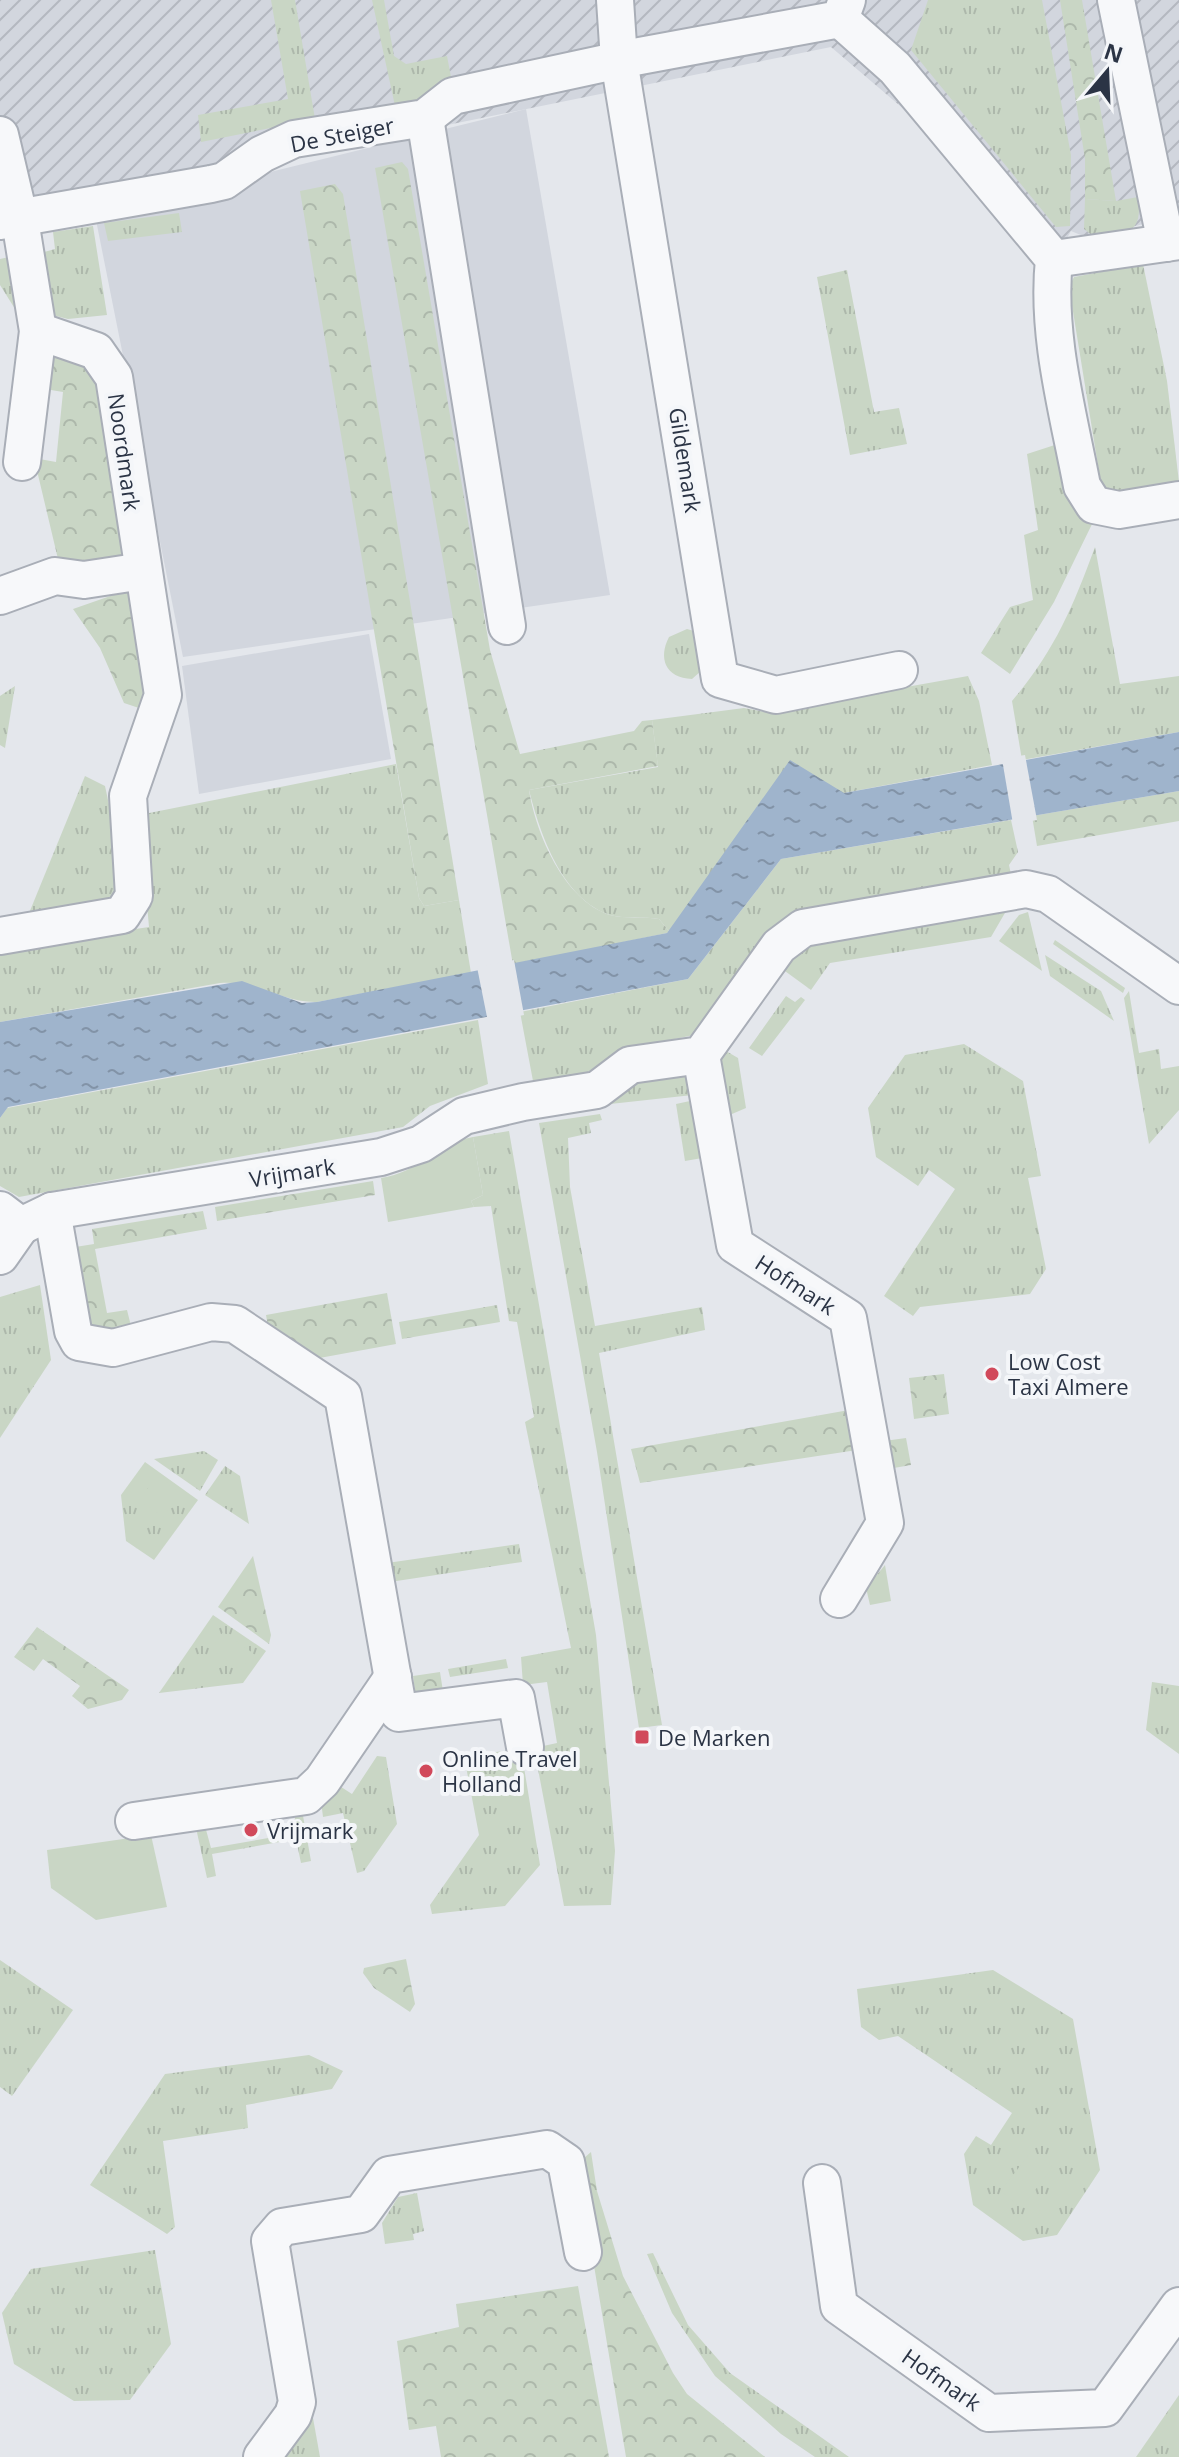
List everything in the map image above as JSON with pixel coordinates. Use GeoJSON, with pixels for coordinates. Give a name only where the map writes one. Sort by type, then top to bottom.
{"type":"FeatureCollection","features":[{"type":"Feature","properties":{"kind":"street"},"geometry":{"type":"LineString","coordinates":[[615,0],[619,60]]}},
{"type":"Feature","properties":{"kind":"street"},"geometry":{"type":"LineString","coordinates":[[1054,259],[1172,242],[1116,0]]}},
{"type":"Feature","properties":{"kind":"street"},"geometry":{"type":"LineString","coordinates":[[844,10],[1054,259],[1051,290],[1055,342],[1082,486],[1094,505],[1119,510],[1179,500]]}},
{"type":"Feature","properties":{"kind":"street","name":"De Steiger"},"geometry":{"type":"LineString","coordinates":[[10,221],[211,184],[294,139],[425,118],[453,96],[844,10]]}},
{"type":"Feature","properties":{"kind":"street","name":"Gildemark"},"geometry":{"type":"LineString","coordinates":[[619,60],[720,679],[776,695],[899,670]]}},
{"type":"Feature","properties":{"kind":"street"},"geometry":{"type":"LineString","coordinates":[[425,118],[507,626]]}},
{"type":"Feature","properties":{"kind":"street"},"geometry":{"type":"LineString","coordinates":[[0,135],[10,221],[38,331],[22,462]]}},
{"type":"Feature","properties":{"kind":"street","name":"Noordmark"},"geometry":{"type":"LineString","coordinates":[[0,936],[122,915],[134,896],[128,796],[163,695],[114,377],[96,351],[38,331]]}},
{"type":"Feature","properties":{"kind":"street"},"geometry":{"type":"LineString","coordinates":[[0,596],[55,576],[84,580],[143,571]]}},
{"type":"Feature","properties":{"kind":"street"},"geometry":{"type":"LineString","coordinates":[[701,1055],[779,946],[803,928],[1026,889],[1048,894],[1179,986]]}},
{"type":"Feature","properties":{"kind":"street","name":"Vrijmark"},"geometry":{"type":"LineString","coordinates":[[24,1216],[381,1157],[421,1144],[464,1116],[523,1102],[597,1090],[630,1065],[701,1055]]}},
{"type":"Feature","properties":{"kind":"street","name":"Hofmark"},"geometry":{"type":"LineString","coordinates":[[701,1055],[735,1245],[848,1318],[885,1523],[839,1599]]}},
{"type":"Feature","properties":{"kind":"street"},"geometry":{"type":"LineString","coordinates":[[0,1256],[24,1216]]}},
{"type":"Feature","properties":{"kind":"street"},"geometry":{"type":"LineString","coordinates":[[24,1216],[79,1342],[113,1348],[211,1322],[235,1324],[343,1396],[399,1713],[516,1698],[525,1747]]}},
{"type":"Feature","properties":{"kind":"street"},"geometry":{"type":"LineString","coordinates":[[134,1821],[306,1796],[322,1781],[393,1677]]}},
{"type":"Feature","properties":{"kind":"street"},"geometry":{"type":"LineString","coordinates":[[262,2457],[293,2415],[297,2402],[270,2241],[282,2227],[361,2214],[389,2175],[547,2149],[566,2162],[583,2252]]}},
{"type":"Feature","properties":{"kind":"street","name":"Hofmark"},"geometry":{"type":"LineString","coordinates":[[822,2183],[839,2306],[989,2413],[1105,2408],[1179,2306]]}},
{"type":"Feature","properties":{"kind":"shaded area"},"geometry":{"type":"Polygon","coordinates":[[[0,0],[1179,0],[1179,215],[1088,238],[1071,231],[1063,245],[831,47],[0,216],[0,0]]]}},
{"type":"Feature","properties":{"kind":"shaded area"},"geometry":{"type":"Polygon","coordinates":[[[526,109],[610,595],[183,657],[95,215],[526,109]]]}},
{"type":"Feature","properties":{"kind":"shaded area"},"geometry":{"type":"Polygon","coordinates":[[[369,634],[391,759],[199,794],[182,666],[369,634]]]}},
{"type":"Feature","properties":{"kind":"green space"},"geometry":{"type":"Polygon","coordinates":[[[271,0],[295,0],[315,119],[201,142],[198,115],[288,99],[271,0]]]}},
{"type":"Feature","properties":{"kind":"green space"},"geometry":{"type":"Polygon","coordinates":[[[372,0],[384,0],[394,56],[406,64],[447,56],[451,77],[439,82],[419,100],[395,106],[372,0]]]}},
{"type":"Feature","properties":{"kind":"green space"},"geometry":{"type":"Polygon","coordinates":[[[928,0],[1042,0],[1071,155],[1070,226],[1056,227],[911,50],[928,0]]]}},
{"type":"Feature","properties":{"kind":"green space"},"geometry":{"type":"Polygon","coordinates":[[[1060,0],[1082,0],[1116,201],[1085,199],[1085,159],[1060,0]]]}},
{"type":"Feature","properties":{"kind":"green space"},"geometry":{"type":"Polygon","coordinates":[[[402,162],[408,169],[490,650],[520,754],[634,731],[642,721],[652,720],[658,766],[529,790],[538,826],[555,863],[579,895],[610,915],[659,919],[669,931],[667,933],[513,965],[375,168],[402,162]]]}},
{"type":"Feature","properties":{"kind":"green space"},"geometry":{"type":"Polygon","coordinates":[[[335,184],[343,194],[459,900],[424,906],[419,898],[300,191],[335,184]]]}},
{"type":"Feature","properties":{"kind":"green space"},"geometry":{"type":"Polygon","coordinates":[[[1138,197],[1138,218],[1131,229],[1097,239],[1084,229],[1085,199],[1116,201],[1138,197]]]}},
{"type":"Feature","properties":{"kind":"green space"},"geometry":{"type":"Polygon","coordinates":[[[179,213],[182,232],[108,241],[104,223],[179,213]]]}},
{"type":"Feature","properties":{"kind":"green space"},"geometry":{"type":"Polygon","coordinates":[[[93,226],[107,315],[68,319],[52,315],[37,254],[55,249],[53,232],[93,226]]]}},
{"type":"Feature","properties":{"kind":"green space"},"geometry":{"type":"Polygon","coordinates":[[[9,257],[17,312],[0,285],[0,259],[9,257]]]}},
{"type":"Feature","properties":{"kind":"green space"},"geometry":{"type":"Polygon","coordinates":[[[1143,264],[1167,381],[1179,482],[1110,492],[1101,484],[1069,287],[1074,277],[1143,264]]]}},
{"type":"Feature","properties":{"kind":"green space"},"geometry":{"type":"Polygon","coordinates":[[[847,270],[874,412],[899,408],[907,444],[850,455],[817,277],[847,270]]]}},
{"type":"Feature","properties":{"kind":"green space"},"geometry":{"type":"Polygon","coordinates":[[[60,353],[104,377],[131,569],[58,559],[34,458],[56,462],[63,392],[39,388],[47,357],[60,353]]]}},
{"type":"Feature","properties":{"kind":"green space"},"geometry":{"type":"Polygon","coordinates":[[[1064,442],[1095,518],[1054,602],[1010,674],[981,653],[1010,607],[1033,600],[1024,535],[1038,530],[1027,454],[1064,442]]]}},
{"type":"Feature","properties":{"kind":"green space"},"geometry":{"type":"Polygon","coordinates":[[[1095,547],[1120,684],[1179,676],[1179,732],[1022,760],[1012,701],[1040,664],[1061,628],[1095,547]]]}},
{"type":"Feature","properties":{"kind":"green space"},"geometry":{"type":"Polygon","coordinates":[[[136,587],[148,711],[124,703],[100,648],[73,609],[136,587]]]}},
{"type":"Feature","properties":{"kind":"green space"},"geometry":{"type":"Polygon","coordinates":[[[687,629],[701,633],[710,663],[692,679],[675,675],[664,659],[669,637],[687,629]]]}},
{"type":"Feature","properties":{"kind":"green space"},"geometry":{"type":"Polygon","coordinates":[[[968,676],[979,701],[992,765],[844,793],[669,931],[659,919],[610,915],[593,907],[566,880],[547,845],[529,790],[658,767],[652,720],[744,708],[766,712],[968,676]]]}},
{"type":"Feature","properties":{"kind":"green space"},"geometry":{"type":"Polygon","coordinates":[[[15,686],[5,748],[0,745],[0,696],[15,686]]]}},
{"type":"Feature","properties":{"kind":"green space"},"geometry":{"type":"Polygon","coordinates":[[[396,764],[419,898],[424,906],[459,900],[471,973],[317,1002],[292,999],[245,985],[220,983],[0,1022],[0,949],[149,927],[139,815],[396,764]]]}},
{"type":"Feature","properties":{"kind":"green space"},"geometry":{"type":"Polygon","coordinates":[[[85,776],[105,786],[127,889],[117,907],[25,923],[85,776]]]}},
{"type":"Feature","properties":{"kind":"green space"},"geometry":{"type":"Polygon","coordinates":[[[1179,791],[1179,821],[1037,846],[1032,816],[1179,791]]]}},
{"type":"Feature","properties":{"kind":"green space"},"geometry":{"type":"Polygon","coordinates":[[[1011,820],[1018,852],[1009,865],[1012,879],[788,918],[709,1032],[620,1050],[582,1076],[533,1081],[520,1012],[688,979],[781,859],[1011,820]]]}},
{"type":"Feature","properties":{"kind":"green space"},"geometry":{"type":"Polygon","coordinates":[[[1009,906],[991,937],[830,963],[811,990],[778,966],[799,945],[1009,906]]]}},
{"type":"Feature","properties":{"kind":"green space"},"geometry":{"type":"Polygon","coordinates":[[[1028,912],[1042,971],[999,941],[1019,915],[1028,912]]]}},
{"type":"Feature","properties":{"kind":"green space"},"geometry":{"type":"Polygon","coordinates":[[[1055,940],[1125,988],[1123,993],[1053,944],[1055,940]]]}},
{"type":"Feature","properties":{"kind":"green space"},"geometry":{"type":"Polygon","coordinates":[[[1045,955],[1101,991],[1114,1021],[1050,976],[1045,955]]]}},
{"type":"Feature","properties":{"kind":"green space"},"geometry":{"type":"Polygon","coordinates":[[[1129,991],[1139,1053],[1159,1049],[1161,1069],[1179,1066],[1179,1110],[1149,1144],[1124,998],[1129,991]]]}},
{"type":"Feature","properties":{"kind":"green space"},"geometry":{"type":"Polygon","coordinates":[[[786,996],[795,1002],[801,997],[805,1000],[762,1056],[749,1048],[786,996]]]}},
{"type":"Feature","properties":{"kind":"green space"},"geometry":{"type":"Polygon","coordinates":[[[478,1020],[488,1084],[430,1106],[403,1127],[19,1197],[0,1186],[0,1118],[7,1108],[478,1020]]]}},
{"type":"Feature","properties":{"kind":"green space"},"geometry":{"type":"Polygon","coordinates":[[[964,1044],[1023,1081],[1041,1176],[1028,1178],[1046,1269],[1030,1294],[920,1307],[913,1316],[884,1296],[955,1189],[929,1170],[918,1186],[876,1157],[868,1108],[905,1055],[964,1044]]]}},
{"type":"Feature","properties":{"kind":"green space"},"geometry":{"type":"Polygon","coordinates":[[[726,1051],[738,1058],[746,1108],[725,1117],[717,1054],[726,1051]]]}},
{"type":"Feature","properties":{"kind":"green space"},"geometry":{"type":"Polygon","coordinates":[[[687,1071],[702,1094],[601,1105],[628,1078],[687,1071]]]}},
{"type":"Feature","properties":{"kind":"green space"},"geometry":{"type":"Polygon","coordinates":[[[697,1103],[708,1157],[685,1161],[676,1104],[697,1103]]]}},
{"type":"Feature","properties":{"kind":"green space"},"geometry":{"type":"Polygon","coordinates":[[[600,1114],[602,1120],[589,1123],[591,1133],[568,1138],[570,1187],[595,1326],[702,1307],[705,1330],[599,1353],[662,1725],[639,1728],[597,1452],[539,1123],[600,1114]]]}},
{"type":"Feature","properties":{"kind":"green space"},"geometry":{"type":"Polygon","coordinates":[[[509,1131],[596,1635],[615,1851],[611,1905],[564,1906],[534,1748],[557,1743],[547,1682],[523,1685],[521,1657],[571,1648],[525,1422],[534,1417],[517,1322],[509,1321],[491,1206],[474,1207],[471,1201],[483,1195],[473,1137],[509,1131]]]}},
{"type":"Feature","properties":{"kind":"green space"},"geometry":{"type":"Polygon","coordinates":[[[473,1137],[483,1195],[471,1201],[474,1207],[388,1222],[381,1178],[406,1170],[450,1145],[473,1137]]]}},
{"type":"Feature","properties":{"kind":"green space"},"geometry":{"type":"Polygon","coordinates":[[[373,1181],[375,1195],[217,1221],[215,1207],[373,1181]]]}},
{"type":"Feature","properties":{"kind":"green space"},"geometry":{"type":"Polygon","coordinates":[[[203,1211],[207,1229],[95,1249],[107,1313],[127,1310],[132,1330],[107,1333],[89,1328],[69,1248],[94,1244],[92,1229],[203,1211]]]}},
{"type":"Feature","properties":{"kind":"green space"},"geometry":{"type":"Polygon","coordinates":[[[40,1285],[51,1360],[0,1438],[0,1297],[40,1285]]]}},
{"type":"Feature","properties":{"kind":"green space"},"geometry":{"type":"Polygon","coordinates":[[[387,1293],[396,1344],[303,1361],[270,1338],[266,1315],[387,1293]]]}},
{"type":"Feature","properties":{"kind":"green space"},"geometry":{"type":"Polygon","coordinates":[[[497,1305],[500,1322],[402,1339],[399,1322],[497,1305]]]}},
{"type":"Feature","properties":{"kind":"green space"},"geometry":{"type":"Polygon","coordinates":[[[944,1374],[949,1414],[914,1419],[909,1378],[944,1374]]]}},
{"type":"Feature","properties":{"kind":"green space"},"geometry":{"type":"Polygon","coordinates":[[[849,1410],[857,1450],[640,1483],[631,1449],[849,1410]]]}},
{"type":"Feature","properties":{"kind":"green space"},"geometry":{"type":"Polygon","coordinates":[[[906,1438],[911,1465],[888,1469],[884,1441],[906,1438]]]}},
{"type":"Feature","properties":{"kind":"green space"},"geometry":{"type":"Polygon","coordinates":[[[204,1451],[218,1460],[200,1491],[154,1459],[204,1451]]]}},
{"type":"Feature","properties":{"kind":"green space"},"geometry":{"type":"Polygon","coordinates":[[[145,1462],[198,1500],[154,1560],[126,1541],[121,1495],[145,1462]]]}},
{"type":"Feature","properties":{"kind":"green space"},"geometry":{"type":"Polygon","coordinates":[[[225,1466],[240,1476],[249,1524],[205,1495],[225,1466]]]}},
{"type":"Feature","properties":{"kind":"green space"},"geometry":{"type":"Polygon","coordinates":[[[157,1475],[180,1493],[163,1517],[139,1500],[157,1475]]]}},
{"type":"Feature","properties":{"kind":"green space"},"geometry":{"type":"Polygon","coordinates":[[[519,1544],[522,1562],[390,1582],[387,1563],[519,1544]]]}},
{"type":"Feature","properties":{"kind":"green space"},"geometry":{"type":"Polygon","coordinates":[[[253,1556],[271,1635],[269,1644],[218,1607],[253,1556]]]}},
{"type":"Feature","properties":{"kind":"green space"},"geometry":{"type":"Polygon","coordinates":[[[885,1565],[891,1601],[870,1605],[866,1588],[885,1565]]]}},
{"type":"Feature","properties":{"kind":"green space"},"geometry":{"type":"Polygon","coordinates":[[[213,1615],[266,1651],[243,1683],[159,1693],[213,1615]]]}},
{"type":"Feature","properties":{"kind":"green space"},"geometry":{"type":"Polygon","coordinates":[[[37,1627],[129,1690],[122,1700],[88,1709],[72,1696],[80,1686],[43,1659],[34,1671],[14,1657],[37,1627]]]}},
{"type":"Feature","properties":{"kind":"green space"},"geometry":{"type":"Polygon","coordinates":[[[223,1632],[253,1653],[241,1670],[211,1649],[223,1632]]]}},
{"type":"Feature","properties":{"kind":"green space"},"geometry":{"type":"Polygon","coordinates":[[[506,1659],[508,1668],[450,1677],[448,1669],[506,1659]]]}},
{"type":"Feature","properties":{"kind":"green space"},"geometry":{"type":"Polygon","coordinates":[[[440,1672],[444,1698],[416,1699],[413,1676],[440,1672]]]}},
{"type":"Feature","properties":{"kind":"green space"},"geometry":{"type":"Polygon","coordinates":[[[1152,1682],[1179,1686],[1179,1754],[1146,1730],[1152,1682]]]}},
{"type":"Feature","properties":{"kind":"green space"},"geometry":{"type":"Polygon","coordinates":[[[521,1749],[540,1865],[505,1906],[432,1914],[430,1905],[479,1835],[464,1756],[521,1749]]]}},
{"type":"Feature","properties":{"kind":"green space"},"geometry":{"type":"Polygon","coordinates":[[[377,1756],[386,1757],[397,1824],[364,1871],[357,1873],[343,1813],[323,1817],[321,1801],[335,1783],[352,1794],[377,1756]]]}},
{"type":"Feature","properties":{"kind":"green space"},"geometry":{"type":"Polygon","coordinates":[[[302,1810],[311,1861],[301,1863],[296,1839],[212,1854],[216,1876],[207,1878],[196,1828],[205,1826],[211,1848],[297,1833],[294,1811],[302,1810]]]}},
{"type":"Feature","properties":{"kind":"green space"},"geometry":{"type":"Polygon","coordinates":[[[151,1835],[167,1907],[96,1920],[51,1888],[47,1850],[151,1835]]]}},
{"type":"Feature","properties":{"kind":"green space"},"geometry":{"type":"Polygon","coordinates":[[[406,1959],[415,2004],[410,2012],[374,1988],[363,1973],[364,1968],[406,1959]]]}},
{"type":"Feature","properties":{"kind":"green space"},"geometry":{"type":"Polygon","coordinates":[[[0,1960],[73,2010],[12,2096],[0,2087],[0,1960]]]}},
{"type":"Feature","properties":{"kind":"green space"},"geometry":{"type":"Polygon","coordinates":[[[993,1970],[1073,2019],[1100,2170],[1057,2235],[1023,2241],[973,2205],[964,2154],[976,2136],[991,2145],[1012,2113],[898,2036],[879,2040],[861,2027],[857,1989],[993,1970]]]}},
{"type":"Feature","properties":{"kind":"green space"},"geometry":{"type":"Polygon","coordinates":[[[309,2055],[343,2071],[332,2089],[246,2105],[248,2128],[163,2141],[175,2227],[167,2234],[90,2185],[165,2074],[309,2055]]]}},
{"type":"Feature","properties":{"kind":"green space"},"geometry":{"type":"Polygon","coordinates":[[[1032,2150],[1053,2167],[1021,2208],[1001,2191],[1032,2150]]]}},
{"type":"Feature","properties":{"kind":"green space"},"geometry":{"type":"Polygon","coordinates":[[[591,2152],[597,2191],[623,2276],[673,2373],[687,2394],[765,2457],[626,2457],[577,2164],[591,2152]]]}},
{"type":"Feature","properties":{"kind":"green space"},"geometry":{"type":"Polygon","coordinates":[[[417,2193],[424,2231],[413,2234],[414,2240],[385,2244],[382,2223],[398,2197],[417,2193]]]}},
{"type":"Feature","properties":{"kind":"green space"},"geometry":{"type":"Polygon","coordinates":[[[155,2250],[171,2344],[130,2400],[74,2401],[14,2364],[2,2313],[31,2269],[155,2250]]]}},
{"type":"Feature","properties":{"kind":"green space"},"geometry":{"type":"Polygon","coordinates":[[[653,2253],[688,2325],[730,2373],[849,2457],[815,2457],[781,2434],[715,2376],[672,2313],[647,2254],[653,2253]]]}},
{"type":"Feature","properties":{"kind":"green space"},"geometry":{"type":"Polygon","coordinates":[[[578,2286],[609,2457],[441,2457],[436,2426],[409,2430],[397,2341],[459,2327],[456,2304],[578,2286]]]}},
{"type":"Feature","properties":{"kind":"green space"},"geometry":{"type":"Polygon","coordinates":[[[1179,2395],[1179,2457],[1136,2457],[1179,2395]]]}},
{"type":"Feature","properties":{"kind":"green space"},"geometry":{"type":"Polygon","coordinates":[[[308,2416],[313,2418],[320,2457],[276,2457],[308,2416]]]}},
{"type":"Feature","properties":{"kind":"water"},"geometry":{"type":"Polygon","coordinates":[[[1179,732],[1179,791],[781,859],[688,979],[8,1107],[0,1118],[0,1022],[242,981],[302,1003],[317,1002],[667,933],[790,760],[844,793],[1179,732]]]}},
{"type":"Feature","properties":{"kind":"pier"},"geometry":{"type":"Polygon","coordinates":[[[1025,755],[1037,820],[1013,824],[1002,759],[1025,755]]]}},
{"type":"Feature","properties":{"kind":"pier"},"geometry":{"type":"Polygon","coordinates":[[[514,960],[524,1015],[488,1022],[477,967],[514,960]]]}},
{"type":"Feature","properties":{"kind":"place","name":"Low Cost Taxi Almere"},"geometry":{"type":"Point","coordinates":[992,1374]}},
{"type":"Feature","properties":{"kind":"place","name":"De Marken"},"geometry":{"type":"Point","coordinates":[642,1737]}},
{"type":"Feature","properties":{"kind":"place","name":"Online Travel Holland"},"geometry":{"type":"Point","coordinates":[426,1771]}},
{"type":"Feature","properties":{"kind":"place","name":"Vrijmark"},"geometry":{"type":"Point","coordinates":[251,1830]}}]}
